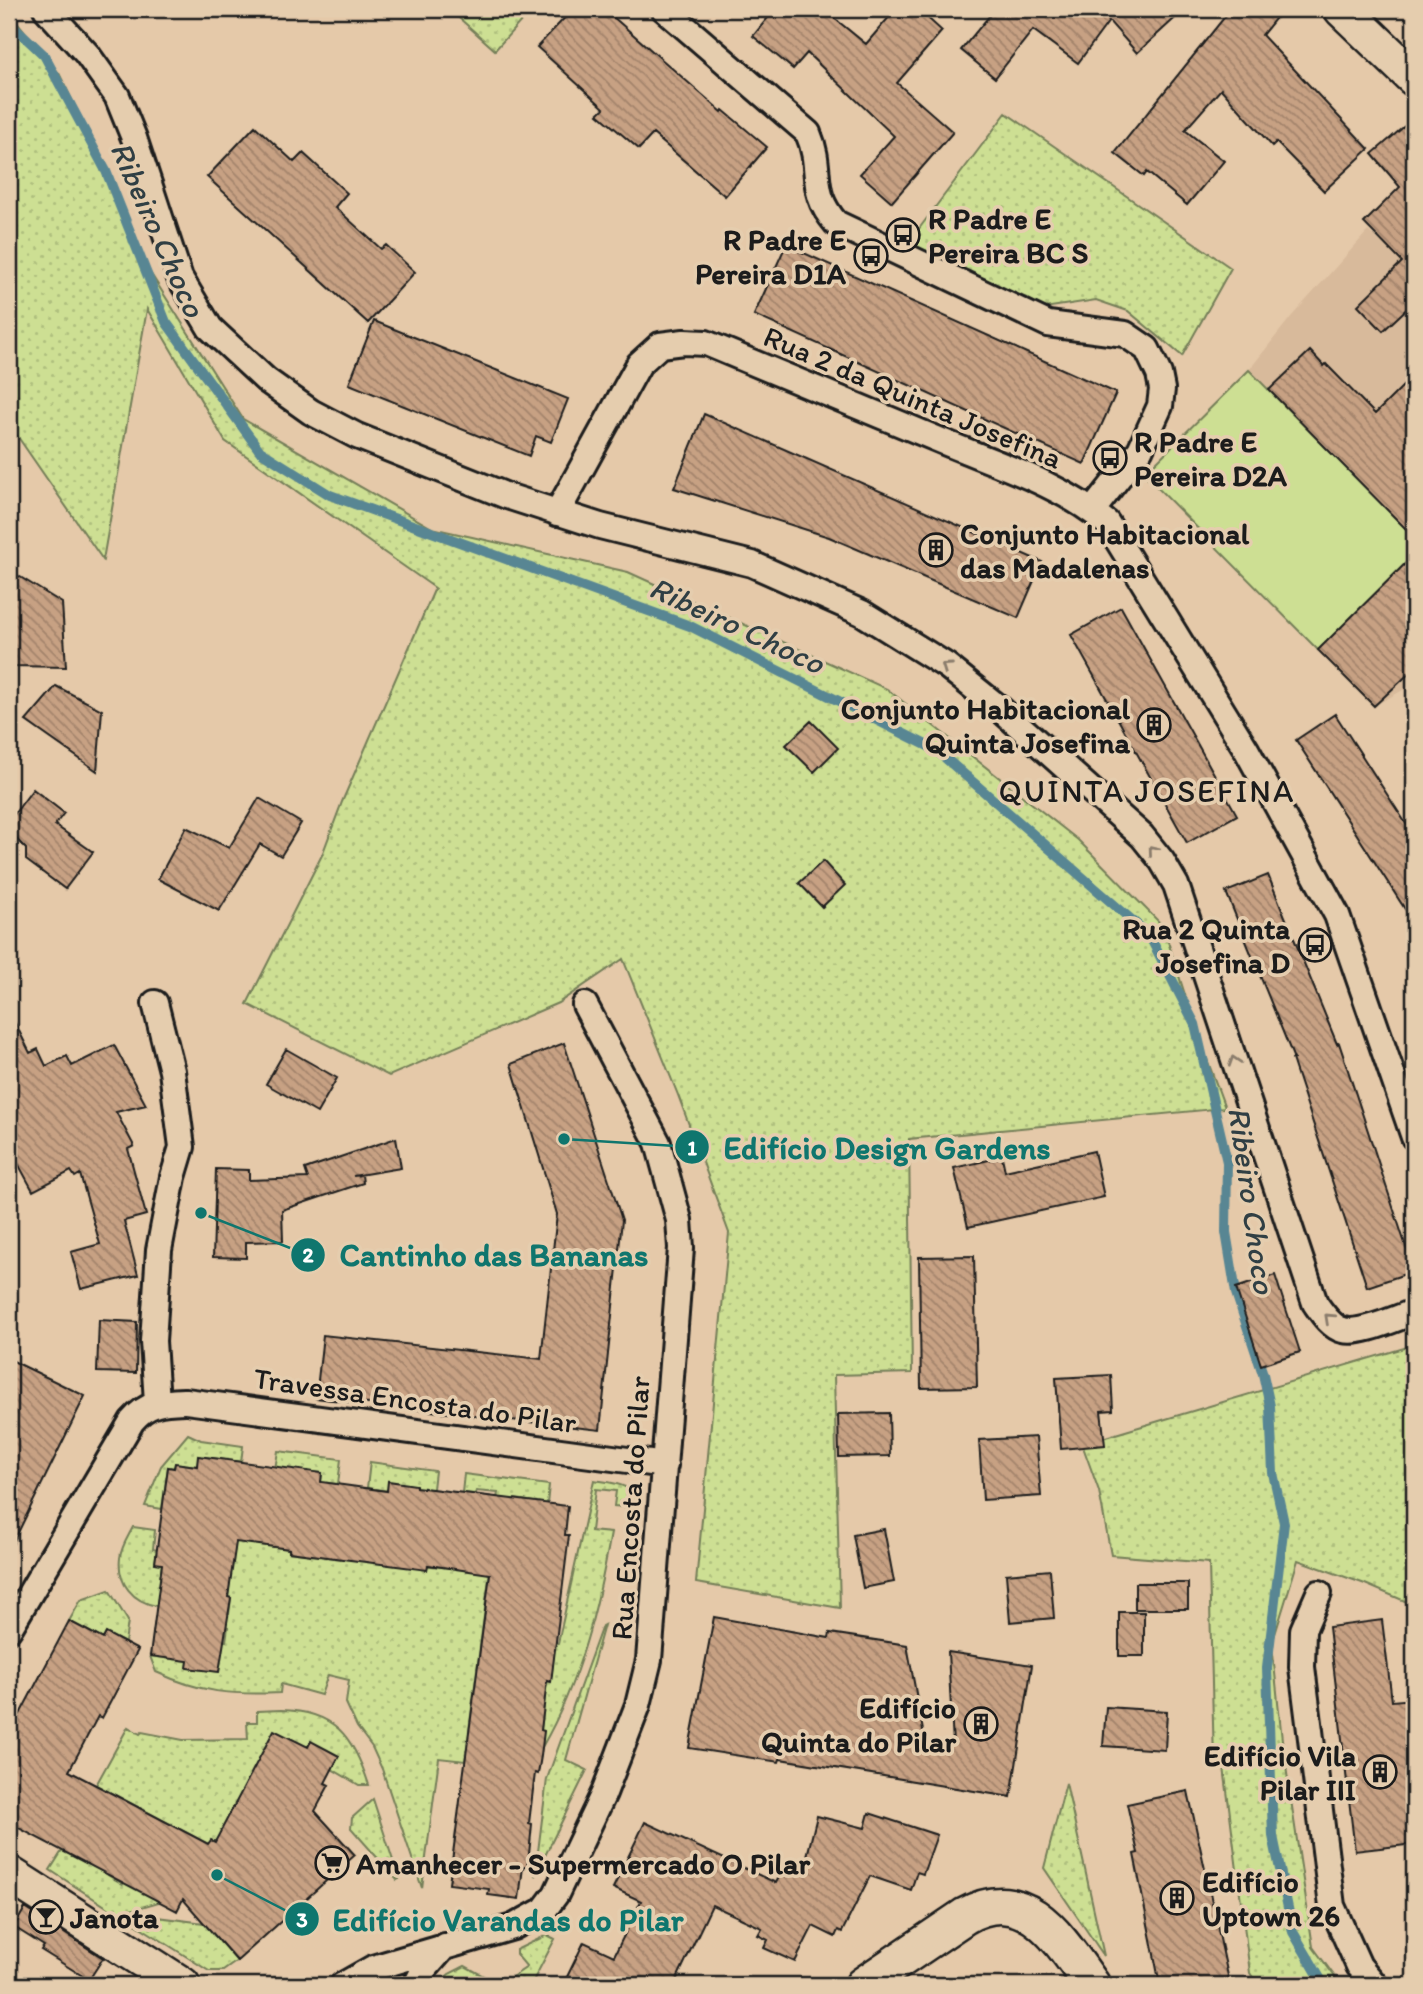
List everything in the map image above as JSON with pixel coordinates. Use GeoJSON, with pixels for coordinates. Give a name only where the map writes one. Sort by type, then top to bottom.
{"type":"FeatureCollection","features":[{"type":"Feature","properties":{"kind":"street"},"geometry":{"type":"LineString","coordinates":[[46,9],[87,54],[117,96],[138,149],[180,278],[210,328],[266,380],[311,412],[357,436],[507,496],[557,513],[752,564],[862,613],[947,666],[998,707],[1142,836],[1162,861],[1176,885],[1315,1303],[1327,1319],[1342,1330],[1358,1330],[1414,1312]]}},
{"type":"Feature","properties":{"kind":"street"},"geometry":{"type":"LineString","coordinates":[[664,9],[808,133],[816,150],[817,189],[823,208],[836,223],[1048,324],[1125,334],[1147,349],[1159,374],[1160,406],[1140,450],[1092,511]]}},
{"type":"Feature","properties":{"kind":"street"},"geometry":{"type":"LineString","coordinates":[[1342,9],[1414,78]]}},
{"type":"Feature","properties":{"kind":"street","name":"Rua 2 da Quinta Josefina"},"geometry":{"type":"LineString","coordinates":[[557,513],[639,365],[660,345],[684,342],[706,343],[1033,478],[1092,511],[1107,523],[1197,666],[1337,915],[1414,1138]]}},
{"type":"Feature","properties":{"kind":"street"},"geometry":{"type":"LineString","coordinates":[[9,1629],[132,1421],[142,1409],[157,1402],[153,1341],[159,1250],[182,1146],[172,1071],[155,1003]]}},
{"type":"Feature","properties":{"kind":"street","name":"Rua Encosta do Pilar"},"geometry":{"type":"LineString","coordinates":[[344,1985],[373,1968],[513,1927],[544,1910],[556,1894],[604,1793],[638,1705],[649,1660],[681,1248],[679,1220],[658,1143],[585,1005]]}},
{"type":"Feature","properties":{"kind":"street","name":"Travessa Encosta do Pilar"},"geometry":{"type":"LineString","coordinates":[[157,1402],[186,1401],[665,1465]]}},
{"type":"Feature","properties":{"kind":"street"},"geometry":{"type":"LineString","coordinates":[[1319,1593],[1303,1630],[1302,1667],[1332,1906],[1359,1966],[1375,1985]]}},
{"type":"Feature","properties":{"kind":"street"},"geometry":{"type":"LineString","coordinates":[[9,1874],[182,1985]]}},
{"type":"Feature","properties":{"kind":"street"},"geometry":{"type":"LineString","coordinates":[[863,1985],[969,1914],[989,1907],[1008,1906],[1027,1912],[1050,1930],[1091,1985]]}},
{"type":"Feature","properties":{"kind":"street"},"geometry":{"type":"LineString","coordinates":[[416,1985],[423,1971],[446,1946]]}},
{"type":"Feature","properties":{"kind":"shaded area"},"geometry":{"type":"Polygon","coordinates":[[[1414,212],[1414,684],[1374,706],[1144,474],[1249,370],[1291,317],[1368,231],[1382,243],[1414,212]]]}},
{"type":"Feature","properties":{"kind":"green space"},"geometry":{"type":"Polygon","coordinates":[[[449,9],[532,9],[495,50],[449,9]]]}},
{"type":"Feature","properties":{"kind":"green space"},"geometry":{"type":"Polygon","coordinates":[[[9,12],[59,73],[92,140],[144,263],[243,419],[432,528],[628,572],[887,689],[1078,840],[1163,926],[1225,1108],[909,1139],[912,1373],[834,1375],[840,1608],[696,1583],[729,1233],[678,1095],[623,959],[558,1003],[389,1076],[247,1004],[322,855],[342,802],[435,588],[225,441],[147,309],[103,560],[9,424],[9,12]]]}},
{"type":"Feature","properties":{"kind":"green space"},"geometry":{"type":"Polygon","coordinates":[[[1006,113],[1231,268],[1182,356],[1128,311],[1096,300],[1038,309],[906,246],[1006,113]]]}},
{"type":"Feature","properties":{"kind":"green space"},"geometry":{"type":"Polygon","coordinates":[[[1249,370],[1414,537],[1414,555],[1318,650],[1144,474],[1249,370]]]}},
{"type":"Feature","properties":{"kind":"green space"},"geometry":{"type":"Polygon","coordinates":[[[1414,1345],[1414,1605],[1298,1560],[1272,1644],[1282,1740],[1313,1947],[1341,1985],[1258,1985],[1250,1973],[1223,1759],[1214,1763],[1209,1563],[1111,1555],[1099,1491],[1082,1444],[1414,1345]]]}},
{"type":"Feature","properties":{"kind":"green space"},"geometry":{"type":"Polygon","coordinates":[[[188,1434],[201,1440],[243,1446],[241,1462],[199,1456],[197,1466],[175,1463],[174,1468],[168,1467],[162,1509],[145,1506],[161,1466],[188,1434]]]}},
{"type":"Feature","properties":{"kind":"green space"},"geometry":{"type":"Polygon","coordinates":[[[278,1451],[341,1459],[338,1484],[321,1482],[322,1473],[275,1469],[278,1451]]]}},
{"type":"Feature","properties":{"kind":"green space"},"geometry":{"type":"Polygon","coordinates":[[[370,1462],[435,1471],[432,1497],[367,1488],[370,1462]]]}},
{"type":"Feature","properties":{"kind":"green space"},"geometry":{"type":"Polygon","coordinates":[[[464,1474],[549,1485],[547,1504],[516,1499],[496,1504],[498,1493],[462,1493],[464,1474]]]}},
{"type":"Feature","properties":{"kind":"green space"},"geometry":{"type":"Polygon","coordinates":[[[594,1480],[628,1489],[633,1493],[637,1508],[614,1506],[616,1491],[596,1489],[591,1531],[611,1533],[600,1588],[577,1670],[542,1747],[541,1730],[547,1681],[551,1681],[555,1644],[558,1643],[594,1480]]]}},
{"type":"Feature","properties":{"kind":"green space"},"geometry":{"type":"Polygon","coordinates":[[[133,1527],[155,1530],[155,1563],[162,1564],[157,1606],[134,1596],[121,1575],[121,1554],[133,1527]]]}},
{"type":"Feature","properties":{"kind":"green space"},"geometry":{"type":"Polygon","coordinates":[[[228,1538],[289,1549],[289,1552],[451,1568],[453,1560],[490,1571],[465,1761],[439,1758],[422,1888],[382,1769],[346,1703],[349,1680],[328,1675],[321,1695],[281,1684],[280,1693],[246,1694],[202,1688],[156,1672],[150,1656],[188,1661],[188,1668],[219,1672],[223,1641],[226,1641],[228,1627],[225,1626],[226,1614],[229,1614],[231,1598],[228,1597],[231,1573],[228,1538]]]}},
{"type":"Feature","properties":{"kind":"green space"},"geometry":{"type":"Polygon","coordinates":[[[109,1590],[128,1621],[125,1643],[106,1633],[103,1639],[69,1621],[81,1600],[109,1590]]]}},
{"type":"Feature","properties":{"kind":"green space"},"geometry":{"type":"Polygon","coordinates":[[[604,1625],[566,1760],[587,1770],[535,1876],[547,1779],[604,1625]]]}},
{"type":"Feature","properties":{"kind":"green space"},"geometry":{"type":"Polygon","coordinates":[[[281,1710],[315,1715],[339,1730],[356,1753],[369,1785],[359,1785],[332,1769],[338,1756],[311,1742],[215,1842],[208,1844],[96,1785],[128,1727],[140,1734],[142,1732],[183,1740],[248,1739],[247,1722],[257,1722],[257,1711],[281,1710]]]}},
{"type":"Feature","properties":{"kind":"green space"},"geometry":{"type":"Polygon","coordinates":[[[1066,1783],[1104,1956],[1044,1868],[1066,1783]]]}},
{"type":"Feature","properties":{"kind":"green space"},"geometry":{"type":"Polygon","coordinates":[[[373,1799],[399,1879],[397,1880],[351,1828],[352,1818],[373,1799]]]}},
{"type":"Feature","properties":{"kind":"green space"},"geometry":{"type":"Polygon","coordinates":[[[62,1851],[109,1872],[108,1875],[123,1884],[125,1880],[157,1896],[156,1900],[159,1902],[124,1912],[113,1911],[50,1870],[62,1851]]]}},
{"type":"Feature","properties":{"kind":"green space"},"geometry":{"type":"Polygon","coordinates":[[[157,1917],[204,1923],[237,1961],[223,1971],[209,1971],[134,1923],[157,1917]]]}},
{"type":"Feature","properties":{"kind":"green space"},"geometry":{"type":"Polygon","coordinates":[[[547,1935],[555,1939],[531,1985],[500,1985],[527,1967],[516,1954],[516,1950],[547,1935]]]}},
{"type":"Feature","properties":{"kind":"green space"},"geometry":{"type":"Polygon","coordinates":[[[465,1966],[500,1985],[437,1985],[449,1974],[465,1966]]]}},
{"type":"Feature","properties":{"kind":"building"},"geometry":{"type":"Polygon","coordinates":[[[573,9],[604,9],[722,112],[723,110],[767,147],[725,196],[653,134],[639,149],[598,114],[604,108],[537,47],[573,9]]]}},
{"type":"Feature","properties":{"kind":"building"},"geometry":{"type":"Polygon","coordinates":[[[775,9],[823,9],[866,44],[896,9],[918,9],[942,31],[897,83],[953,132],[892,202],[860,174],[894,136],[807,53],[793,69],[753,36],[775,9]]]}},
{"type":"Feature","properties":{"kind":"building"},"geometry":{"type":"Polygon","coordinates":[[[995,9],[1185,9],[1137,53],[1109,21],[1078,63],[1033,30],[995,78],[961,50],[995,9]]]}},
{"type":"Feature","properties":{"kind":"building"},"geometry":{"type":"Polygon","coordinates":[[[1231,9],[1283,9],[1262,35],[1369,149],[1324,191],[1276,142],[1272,146],[1221,89],[1185,130],[1224,161],[1187,205],[1147,172],[1144,176],[1115,153],[1231,9]]]}},
{"type":"Feature","properties":{"kind":"building"},"geometry":{"type":"Polygon","coordinates":[[[1414,118],[1414,302],[1383,331],[1358,305],[1402,262],[1364,223],[1400,187],[1372,154],[1414,118]]]}},
{"type":"Feature","properties":{"kind":"building"},"geometry":{"type":"Polygon","coordinates":[[[255,126],[294,162],[303,153],[347,193],[335,207],[381,249],[386,245],[415,272],[368,323],[207,177],[255,126]]]}},
{"type":"Feature","properties":{"kind":"building"},"geometry":{"type":"Polygon","coordinates":[[[786,245],[1116,393],[1084,464],[754,315],[786,245]]]}},
{"type":"Feature","properties":{"kind":"building"},"geometry":{"type":"Polygon","coordinates":[[[374,321],[568,399],[551,442],[536,436],[529,456],[349,384],[374,321]]]}},
{"type":"Feature","properties":{"kind":"building"},"geometry":{"type":"Polygon","coordinates":[[[1310,351],[1375,414],[1414,375],[1414,537],[1269,390],[1310,351]]]}},
{"type":"Feature","properties":{"kind":"building"},"geometry":{"type":"Polygon","coordinates":[[[704,414],[1042,562],[1018,618],[829,537],[674,488],[704,414]]]}},
{"type":"Feature","properties":{"kind":"building"},"geometry":{"type":"Polygon","coordinates":[[[1414,555],[1414,669],[1374,706],[1318,650],[1414,555]]]}},
{"type":"Feature","properties":{"kind":"building"},"geometry":{"type":"Polygon","coordinates":[[[9,570],[62,603],[66,667],[12,666],[9,570]]]}},
{"type":"Feature","properties":{"kind":"building"},"geometry":{"type":"Polygon","coordinates":[[[1121,607],[1237,815],[1187,843],[1071,635],[1121,607]]]}},
{"type":"Feature","properties":{"kind":"building"},"geometry":{"type":"Polygon","coordinates":[[[56,686],[102,710],[97,771],[26,721],[56,686]]]}},
{"type":"Feature","properties":{"kind":"building"},"geometry":{"type":"Polygon","coordinates":[[[1335,714],[1414,836],[1414,923],[1296,740],[1335,714]]]}},
{"type":"Feature","properties":{"kind":"building"},"geometry":{"type":"Polygon","coordinates":[[[811,721],[838,748],[814,772],[786,745],[811,721]]]}},
{"type":"Feature","properties":{"kind":"building"},"geometry":{"type":"Polygon","coordinates":[[[33,789],[64,813],[55,825],[93,852],[65,889],[26,860],[26,849],[9,831],[9,821],[33,789]]]}},
{"type":"Feature","properties":{"kind":"building"},"geometry":{"type":"Polygon","coordinates":[[[259,798],[301,823],[281,856],[260,844],[219,911],[158,879],[186,827],[229,848],[259,798]]]}},
{"type":"Feature","properties":{"kind":"building"},"geometry":{"type":"Polygon","coordinates":[[[823,861],[845,885],[822,907],[799,883],[823,861]]]}},
{"type":"Feature","properties":{"kind":"building"},"geometry":{"type":"Polygon","coordinates":[[[1268,875],[1337,1044],[1339,1043],[1414,1271],[1367,1287],[1294,1059],[1226,892],[1268,875]]]}},
{"type":"Feature","properties":{"kind":"building"},"geometry":{"type":"Polygon","coordinates":[[[9,1011],[30,1053],[38,1049],[46,1066],[67,1056],[72,1066],[114,1045],[146,1105],[116,1112],[134,1146],[128,1149],[146,1215],[124,1221],[138,1275],[81,1289],[71,1252],[100,1244],[80,1174],[75,1177],[71,1171],[33,1191],[9,1147],[9,1011]]]}},
{"type":"Feature","properties":{"kind":"building"},"geometry":{"type":"Polygon","coordinates":[[[564,1043],[622,1220],[600,1430],[316,1398],[323,1335],[541,1359],[557,1214],[511,1064],[564,1043]]]}},
{"type":"Feature","properties":{"kind":"building"},"geometry":{"type":"Polygon","coordinates":[[[286,1049],[337,1078],[317,1113],[266,1084],[286,1049]]]}},
{"type":"Feature","properties":{"kind":"building"},"geometry":{"type":"Polygon","coordinates":[[[396,1138],[401,1168],[353,1176],[362,1175],[363,1183],[282,1210],[283,1241],[246,1242],[246,1258],[213,1257],[216,1169],[249,1170],[249,1180],[308,1178],[305,1169],[396,1138]]]}},
{"type":"Feature","properties":{"kind":"building"},"geometry":{"type":"Polygon","coordinates":[[[1094,1151],[1104,1197],[968,1227],[954,1168],[1002,1157],[1005,1171],[1094,1151]]]}},
{"type":"Feature","properties":{"kind":"building"},"geometry":{"type":"Polygon","coordinates":[[[974,1256],[977,1387],[921,1388],[919,1257],[974,1256]]]}},
{"type":"Feature","properties":{"kind":"building"},"geometry":{"type":"Polygon","coordinates":[[[1275,1275],[1300,1352],[1261,1365],[1236,1288],[1275,1275]]]}},
{"type":"Feature","properties":{"kind":"building"},"geometry":{"type":"Polygon","coordinates":[[[99,1320],[137,1322],[136,1373],[97,1372],[99,1320]]]}},
{"type":"Feature","properties":{"kind":"building"},"geometry":{"type":"Polygon","coordinates":[[[9,1359],[85,1396],[9,1551],[9,1359]]]}},
{"type":"Feature","properties":{"kind":"building"},"geometry":{"type":"Polygon","coordinates":[[[1111,1375],[1113,1410],[1101,1411],[1105,1445],[1061,1449],[1056,1378],[1111,1375]]]}},
{"type":"Feature","properties":{"kind":"building"},"geometry":{"type":"Polygon","coordinates":[[[889,1413],[890,1456],[839,1457],[838,1414],[889,1413]]]}},
{"type":"Feature","properties":{"kind":"building"},"geometry":{"type":"Polygon","coordinates":[[[1036,1437],[1041,1496],[983,1500],[979,1440],[1036,1437]]]}},
{"type":"Feature","properties":{"kind":"building"},"geometry":{"type":"Polygon","coordinates":[[[198,1456],[322,1473],[321,1482],[387,1491],[388,1481],[568,1506],[565,1535],[569,1535],[551,1682],[547,1681],[541,1756],[538,1774],[535,1773],[529,1823],[532,1824],[529,1854],[527,1867],[523,1867],[519,1899],[488,1895],[489,1889],[449,1884],[490,1574],[428,1565],[427,1570],[289,1552],[289,1549],[236,1542],[228,1597],[231,1598],[219,1672],[187,1668],[188,1661],[150,1656],[162,1564],[155,1563],[168,1467],[174,1468],[175,1463],[197,1466],[198,1456]]]}},
{"type":"Feature","properties":{"kind":"building"},"geometry":{"type":"Polygon","coordinates":[[[884,1529],[894,1582],[863,1588],[853,1535],[884,1529]]]}},
{"type":"Feature","properties":{"kind":"building"},"geometry":{"type":"Polygon","coordinates":[[[1050,1570],[1054,1618],[1010,1622],[1006,1574],[1050,1570]]]}},
{"type":"Feature","properties":{"kind":"building"},"geometry":{"type":"Polygon","coordinates":[[[1135,1583],[1188,1583],[1188,1609],[1135,1609],[1135,1583]]]}},
{"type":"Feature","properties":{"kind":"building"},"geometry":{"type":"Polygon","coordinates":[[[1119,1612],[1144,1612],[1144,1656],[1119,1656],[1119,1612]]]}},
{"type":"Feature","properties":{"kind":"building"},"geometry":{"type":"Polygon","coordinates":[[[714,1617],[829,1638],[830,1633],[907,1645],[926,1747],[953,1744],[948,1652],[1032,1665],[1011,1797],[780,1759],[779,1762],[689,1748],[714,1617]]]}},
{"type":"Feature","properties":{"kind":"building","name":"Edifício Vila Pilar III"},"geometry":{"type":"Polygon","coordinates":[[[1382,1620],[1392,1701],[1414,1699],[1414,1844],[1355,1851],[1329,1627],[1382,1620]]]}},
{"type":"Feature","properties":{"kind":"building"},"geometry":{"type":"Polygon","coordinates":[[[69,1621],[103,1639],[106,1633],[138,1650],[102,1718],[98,1716],[69,1771],[208,1844],[211,1840],[215,1842],[274,1730],[308,1747],[311,1741],[339,1756],[325,1783],[329,1785],[315,1811],[355,1855],[237,1961],[183,1899],[177,1911],[9,1823],[9,1729],[16,1714],[19,1716],[69,1621]]]}},
{"type":"Feature","properties":{"kind":"building"},"geometry":{"type":"Polygon","coordinates":[[[1106,1707],[1167,1711],[1165,1750],[1103,1746],[1106,1707]]]}},
{"type":"Feature","properties":{"kind":"building","name":"Edifício Uptown 26"},"geometry":{"type":"Polygon","coordinates":[[[1188,1791],[1230,1985],[1160,1985],[1127,1804],[1188,1791]]]}},
{"type":"Feature","properties":{"kind":"building"},"geometry":{"type":"Polygon","coordinates":[[[869,1813],[937,1835],[923,1874],[917,1872],[911,1890],[870,1876],[842,1932],[838,1930],[835,1937],[813,1926],[795,1962],[764,1948],[768,1940],[758,1935],[762,1928],[712,1905],[674,1985],[563,1985],[584,1942],[614,1956],[641,1901],[613,1888],[645,1822],[776,1883],[786,1863],[803,1872],[817,1816],[865,1828],[869,1813]]]}},
{"type":"Feature","properties":{"kind":"building"},"geometry":{"type":"Polygon","coordinates":[[[25,1908],[103,1958],[89,1980],[41,1950],[44,1946],[14,1927],[25,1908]]]}},
{"type":"Feature","properties":{"kind":"waterway","name":"Ribeiro Choco"},"geometry":{"type":"LineString","coordinates":[[9,22],[44,55],[106,171],[166,322],[260,451],[330,495],[690,626],[936,750],[1149,935],[1195,1024],[1227,1162],[1226,1232],[1236,1293],[1263,1374],[1270,1406],[1273,1473],[1284,1523],[1267,1668],[1273,1836],[1293,1932],[1324,1985]]}},
{"type":"Feature","properties":{"kind":"place","name":"R Padre E Pereira BC S"},"geometry":{"type":"Point","coordinates":[903,235]}},
{"type":"Feature","properties":{"kind":"place","name":"R Padre E Pereira D1A"},"geometry":{"type":"Point","coordinates":[871,256]}},
{"type":"Feature","properties":{"kind":"place","name":"R Padre E Pereira D2A"},"geometry":{"type":"Point","coordinates":[1110,458]}},
{"type":"Feature","properties":{"kind":"place","name":"Conjunto Habitacional das Madalenas"},"geometry":{"type":"Point","coordinates":[936,550]}},
{"type":"Feature","properties":{"kind":"place","name":"Conjunto Habitacional Quinta Josefina"},"geometry":{"type":"Point","coordinates":[1154,725]}},
{"type":"Feature","properties":{"kind":"place","name":"Rua 2 Quinta Josefina D"},"geometry":{"type":"Point","coordinates":[1315,945]}},
{"type":"Feature","properties":{"kind":"place","name":"Edifício Design Gardens"},"geometry":{"type":"Point","coordinates":[564,1139]}},
{"type":"Feature","properties":{"kind":"place","name":"Cantinho das Bananas"},"geometry":{"type":"Point","coordinates":[201,1213]}},
{"type":"Feature","properties":{"kind":"place","name":"Edifício Quinta do Pilar"},"geometry":{"type":"Point","coordinates":[981,1724]}},
{"type":"Feature","properties":{"kind":"place","name":"Edifício Vila Pilar III"},"geometry":{"type":"Point","coordinates":[1380,1772]}},
{"type":"Feature","properties":{"kind":"place","name":"Amanhecer - Supermercado O Pilar"},"geometry":{"type":"Point","coordinates":[332,1863]}},
{"type":"Feature","properties":{"kind":"place","name":"Edifício Varandas do Pilar"},"geometry":{"type":"Point","coordinates":[217,1875]}},
{"type":"Feature","properties":{"kind":"place","name":"Edifício Uptown 26"},"geometry":{"type":"Point","coordinates":[1177,1898]}},
{"type":"Feature","properties":{"kind":"place","name":"Janota"},"geometry":{"type":"Point","coordinates":[46,1917]}},
{"type":"Feature","properties":{"kind":"district","name":"QUINTA JOSEFINA"},"geometry":{"type":"Point","coordinates":[1147,791]}}]}
